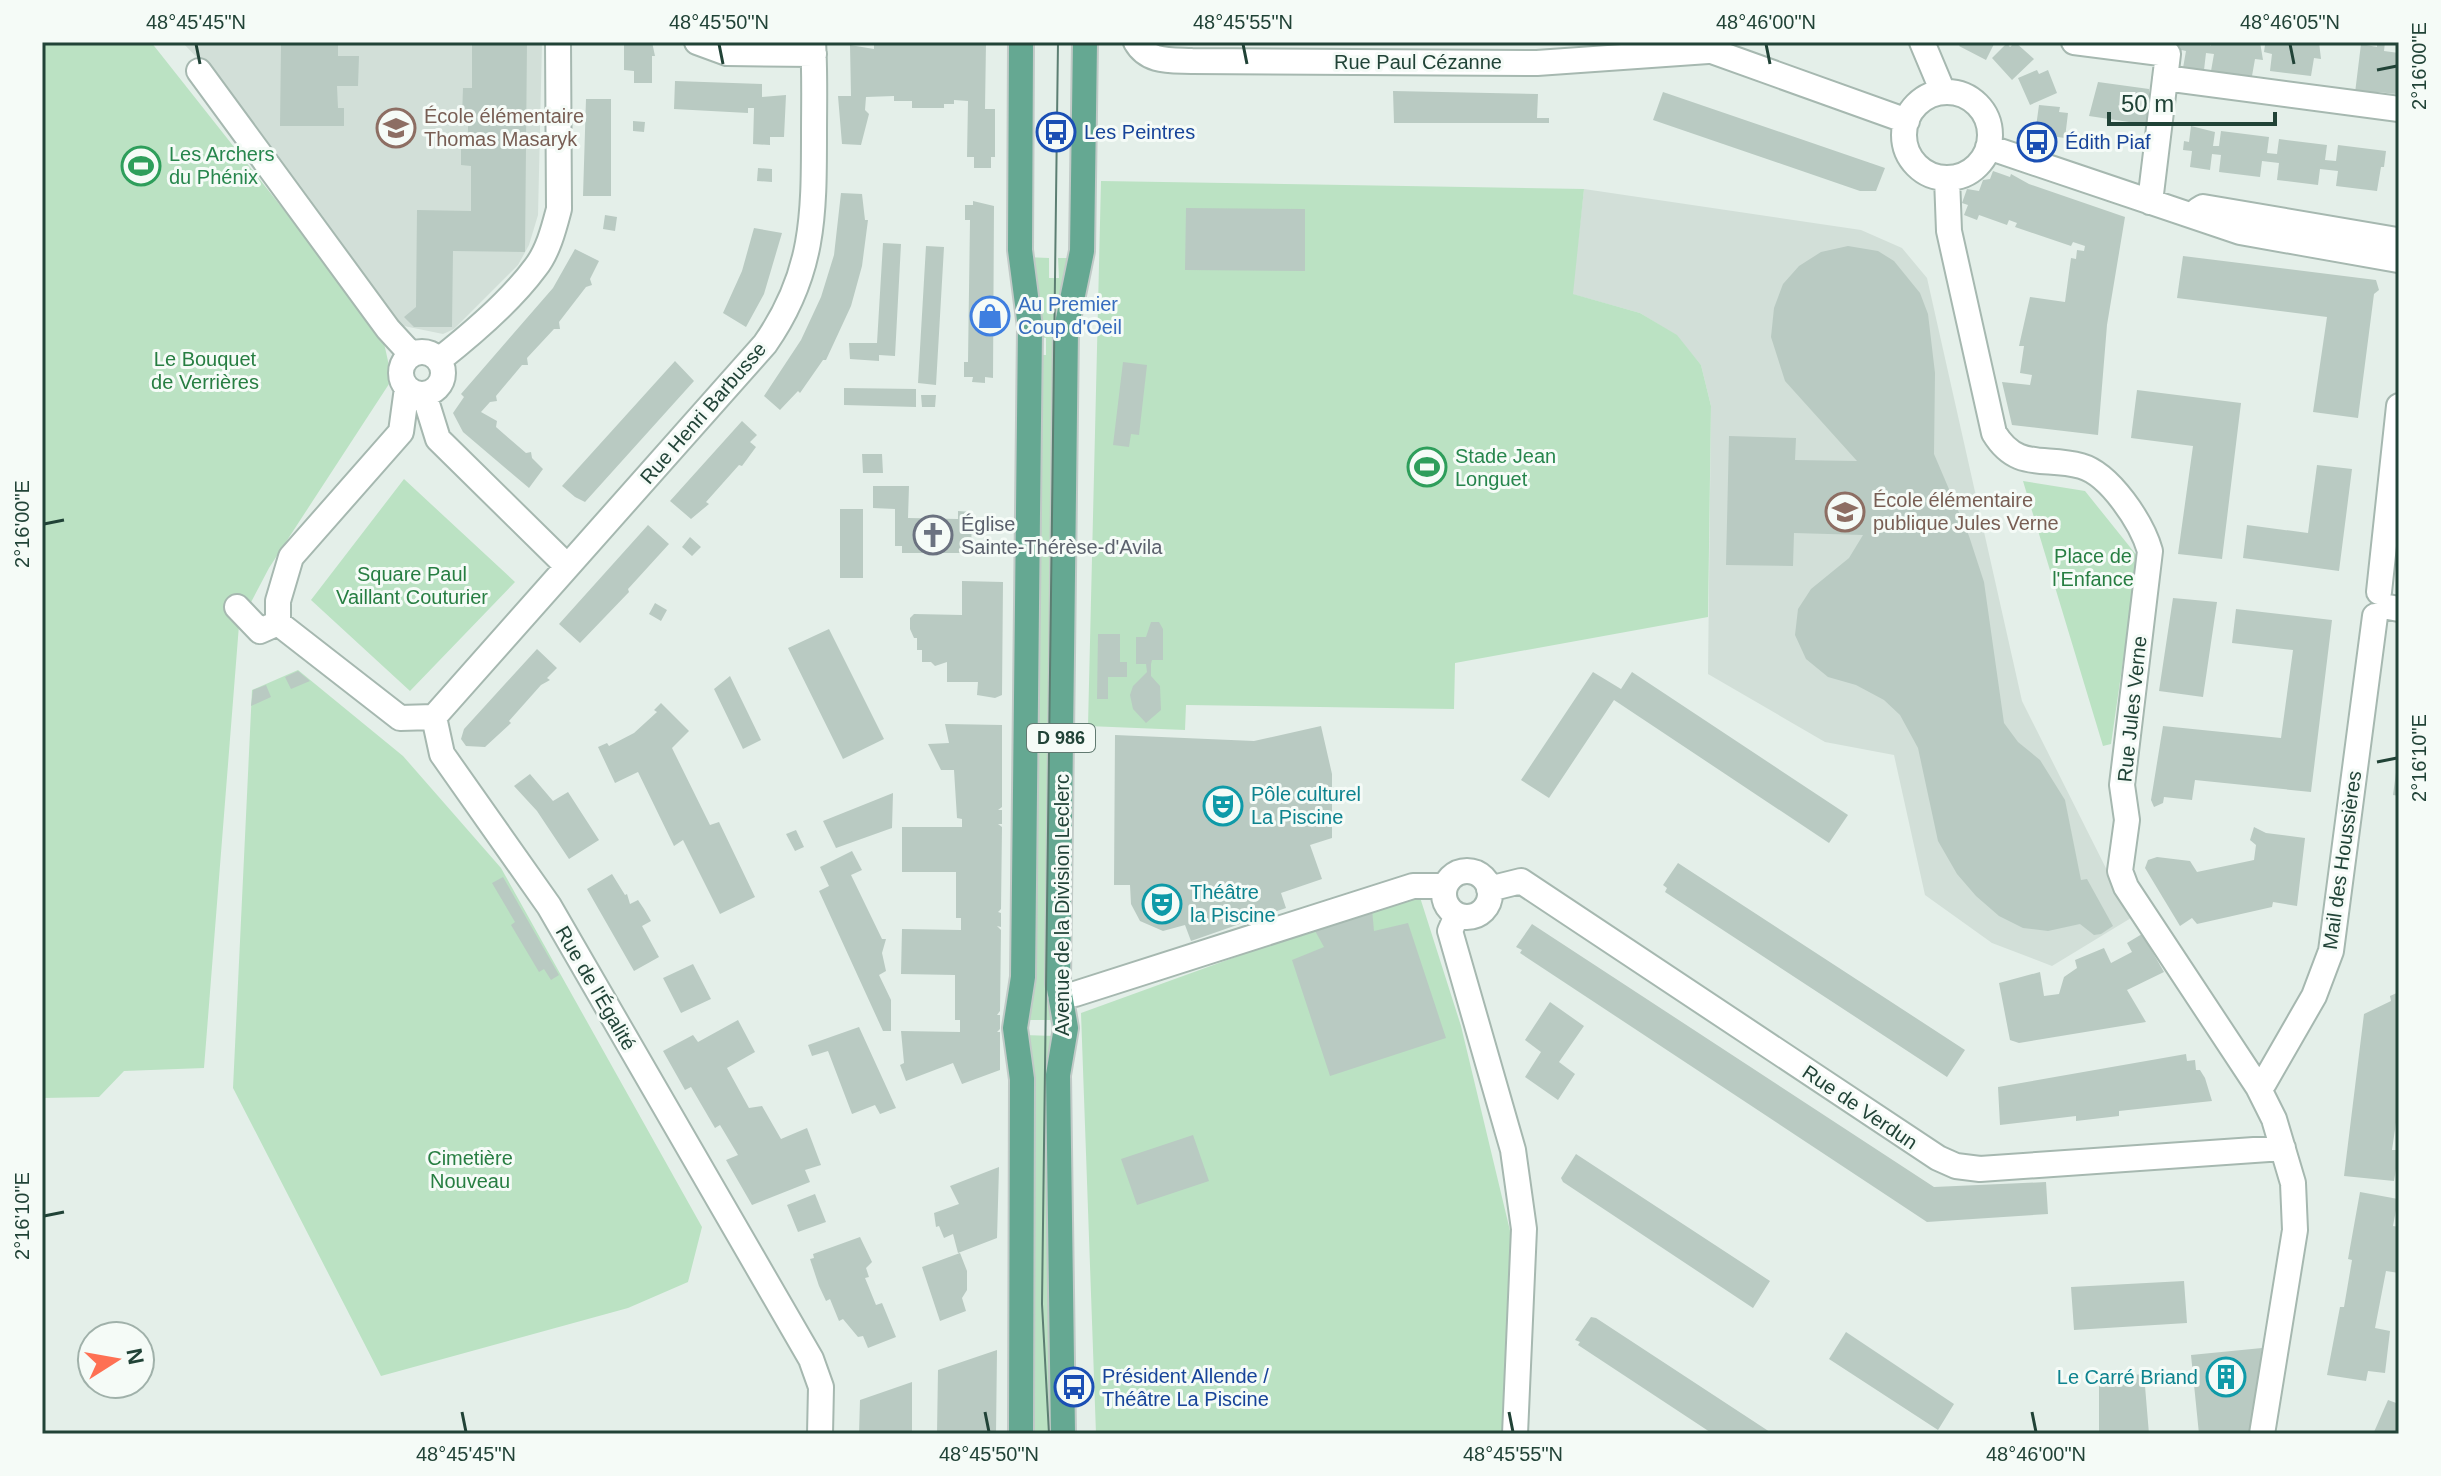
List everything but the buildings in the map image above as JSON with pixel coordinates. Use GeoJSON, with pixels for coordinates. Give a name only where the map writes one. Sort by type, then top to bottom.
{"type":"FeatureCollection","features":[{"type":"Feature","properties":{"kind":"main road","name":"Avenue de la Division Leclerc"},"geometry":{"type":"LineString","coordinates":[[1021,42],[1020,250],[1030,327],[1023,977],[1015,1028],[1022,1079],[1021,1434]]}},
{"type":"Feature","properties":{"kind":"main road","name":"Avenue de la Division Leclerc"},"geometry":{"type":"LineString","coordinates":[[1063,1434],[1058,1075],[1066,1028],[1060,995],[1066,329],[1082,251],[1085,42]]}},
{"type":"Feature","properties":{"kind":"street"},"geometry":{"type":"LineString","coordinates":[[439,360],[465,339],[537,267],[554,229],[559,209],[558,42]]}},
{"type":"Feature","properties":{"kind":"street"},"geometry":{"type":"LineString","coordinates":[[697,42],[727,53],[814,48]]}},
{"type":"Feature","properties":{"kind":"street","name":"Rue Paul Cézanne"},"geometry":{"type":"LineString","coordinates":[[1136,42],[1147,55],[1157,59],[1192,61],[1537,63],[1699,46]]}},
{"type":"Feature","properties":{"kind":"street"},"geometry":{"type":"LineString","coordinates":[[1922,42],[1935,66],[1943,92]]}},
{"type":"Feature","properties":{"kind":"street"},"geometry":{"type":"LineString","coordinates":[[2074,42],[2168,54],[2150,202]]}},
{"type":"Feature","properties":{"kind":"street"},"geometry":{"type":"LineString","coordinates":[[1699,46],[1827,89],[1907,121]]}},
{"type":"Feature","properties":{"kind":"street","name":"Rue Henri Barbusse"},"geometry":{"type":"LineString","coordinates":[[434,717],[765,344],[795,293],[807,259],[812,228],[814,48]]}},
{"type":"Feature","properties":{"kind":"street"},"geometry":{"type":"LineString","coordinates":[[199,71],[388,329],[411,354]]}},
{"type":"Feature","properties":{"kind":"street"},"geometry":{"type":"LineString","coordinates":[[2165,78],[2399,109]]}},
{"type":"Feature","properties":{"kind":"street"},"geometry":{"type":"LineString","coordinates":[[1943,92],[1963,94],[1983,110],[1990,135],[1988,147],[1968,172],[1947,178],[1934,176],[1913,161],[1904,137],[1907,121],[1917,104],[1943,92]]}},
{"type":"Feature","properties":{"kind":"street"},"geometry":{"type":"LineString","coordinates":[[1988,147],[2240,232],[2398,249]]}},
{"type":"Feature","properties":{"kind":"street","name":"Rue Jules Verne"},"geometry":{"type":"LineString","coordinates":[[1947,178],[1949,231],[1994,433],[2004,450],[2019,458],[2083,466],[2099,475],[2146,536],[2150,551],[2122,785],[2127,820],[2120,871],[2126,887],[2258,1087],[2274,1119],[2293,1183],[2295,1230],[2262,1434]]}},
{"type":"Feature","properties":{"kind":"street"},"geometry":{"type":"LineString","coordinates":[[411,354],[429,353],[439,360],[443,372],[440,384],[415,391]]}},
{"type":"Feature","properties":{"kind":"street"},"geometry":{"type":"LineString","coordinates":[[411,354],[401,370],[415,391],[438,439],[566,565]]}},
{"type":"Feature","properties":{"kind":"street"},"geometry":{"type":"LineString","coordinates":[[278,623],[278,601],[291,557],[401,432],[415,391]]}},
{"type":"Feature","properties":{"kind":"street","name":"Mail des Houssières"},"geometry":{"type":"LineString","coordinates":[[2258,1087],[2264,1083],[2314,996],[2331,951],[2385,606],[2399,406]]}},
{"type":"Feature","properties":{"kind":"street"},"geometry":{"type":"LineString","coordinates":[[237,607],[260,631],[278,623]]}},
{"type":"Feature","properties":{"kind":"street"},"geometry":{"type":"LineString","coordinates":[[278,623],[400,718],[434,717]]}},
{"type":"Feature","properties":{"kind":"street","name":"Rue de l'Égalité"},"geometry":{"type":"LineString","coordinates":[[434,717],[442,754],[549,906],[803,1345],[821,1387],[820,1434]]}},
{"type":"Feature","properties":{"kind":"street"},"geometry":{"type":"LineString","coordinates":[[1060,995],[1075,994],[1413,886],[1444,886],[1455,874],[1469,871],[1482,876],[1489,889],[1484,909],[1472,916],[1457,915],[1447,906],[1444,886]]}},
{"type":"Feature","properties":{"kind":"street","name":"Rue de Verdun"},"geometry":{"type":"LineString","coordinates":[[1489,889],[1521,881],[1938,1158],[1956,1166],[1980,1169],[2283,1148]]}},
{"type":"Feature","properties":{"kind":"street"},"geometry":{"type":"LineString","coordinates":[[1457,915],[1450,931],[1513,1150],[1525,1240],[1515,1434]]}},
{"type":"Feature","properties":{"kind":"shaded area","name":"École élémentaire Thomas Masaryk"},"geometry":{"type":"Polygon","coordinates":[[[182,42],[542,42],[538,215],[529,245],[518,265],[454,329],[443,334],[399,325],[206,67],[182,42]]]}},
{"type":"Feature","properties":{"kind":"shaded area","name":"École élémentaire publique Jules Verne"},"geometry":{"type":"Polygon","coordinates":[[[1584,189],[1861,230],[1902,248],[1927,278],[2022,701],[2131,918],[2052,966],[1992,943],[1925,895],[1894,755],[1825,742],[1708,674],[1711,406],[1701,365],[1676,335],[1640,313],[1572,294],[1584,189]]]}},
{"type":"Feature","properties":{"kind":"green space","name":"Le Bouquet de Verrières"},"geometry":{"type":"Polygon","coordinates":[[[42,42],[151,42],[382,334],[390,370],[389,384],[269,568],[239,625],[204,1068],[124,1071],[99,1097],[42,1098],[42,42]]]}},
{"type":"Feature","properties":{"kind":"green space"},"geometry":{"type":"Polygon","coordinates":[[[1101,181],[1584,189],[1573,294],[1640,313],[1677,335],[1701,365],[1711,406],[1708,617],[1455,663],[1454,709],[1186,705],[1185,730],[1088,726],[1101,181]]]}},
{"type":"Feature","properties":{"kind":"green space"},"geometry":{"type":"Polygon","coordinates":[[[1025,257],[1049,258],[1049,278],[1059,278],[1058,258],[1072,258],[1056,1020],[1023,1020],[1035,355],[1046,355],[1046,338],[1036,337],[1025,257]]]}},
{"type":"Feature","properties":{"kind":"green space","name":"Square Paul Vaillant Couturier"},"geometry":{"type":"Polygon","coordinates":[[[404,479],[515,582],[410,691],[311,600],[404,479]]]}},
{"type":"Feature","properties":{"kind":"green space","name":"Place de l'Enfance"},"geometry":{"type":"Polygon","coordinates":[[[2023,481],[2085,491],[2138,557],[2111,744],[2103,746],[2023,481]]]}},
{"type":"Feature","properties":{"kind":"green space","name":"Cimetière Nouveau"},"geometry":{"type":"Polygon","coordinates":[[[298,670],[403,756],[501,868],[702,1227],[688,1282],[628,1308],[381,1376],[233,1088],[252,690],[298,670]]]}},
{"type":"Feature","properties":{"kind":"green space"},"geometry":{"type":"Polygon","coordinates":[[[1418,891],[1461,1026],[1512,1239],[1502,1434],[1096,1434],[1081,1013],[1418,891]]]}},
{"type":"Feature","properties":{"kind":"green space"},"geometry":{"type":"Polygon","coordinates":[[[1023,1035],[1055,1036],[1054,1434],[1031,1434],[1023,1035]]]}},
{"type":"Feature","properties":{"kind":"tram line"},"geometry":{"type":"LineString","coordinates":[[1049,1434],[1042,1304],[1058,42]]}},
{"type":"Feature","properties":{"kind":"place","name":"École élémentaire Thomas Masaryk"},"geometry":{"type":"Point","coordinates":[396,128]}},
{"type":"Feature","properties":{"kind":"place","name":"Les Peintres"},"geometry":{"type":"Point","coordinates":[1056,132]}},
{"type":"Feature","properties":{"kind":"place","name":"Édith Piaf"},"geometry":{"type":"Point","coordinates":[2037,142]}},
{"type":"Feature","properties":{"kind":"place","name":"Les Archers du Phénix"},"geometry":{"type":"Point","coordinates":[141,166]}},
{"type":"Feature","properties":{"kind":"place","name":"Au Premier Coup d'Oeil"},"geometry":{"type":"Point","coordinates":[990,316]}},
{"type":"Feature","properties":{"kind":"place","name":"Stade Jean Longuet"},"geometry":{"type":"Point","coordinates":[1427,467]}},
{"type":"Feature","properties":{"kind":"place","name":"École élémentaire publique Jules Verne"},"geometry":{"type":"Point","coordinates":[1845,512]}},
{"type":"Feature","properties":{"kind":"place","name":"Église Sainte-Thérèse-d'Avila"},"geometry":{"type":"Point","coordinates":[933,535]}},
{"type":"Feature","properties":{"kind":"place","name":"Pôle culturel La Piscine"},"geometry":{"type":"Point","coordinates":[1223,806]}},
{"type":"Feature","properties":{"kind":"place","name":"Théâtre la Piscine"},"geometry":{"type":"Point","coordinates":[1162,904]}},
{"type":"Feature","properties":{"kind":"place","name":"Le Carré Briand"},"geometry":{"type":"Point","coordinates":[2226,1377]}},
{"type":"Feature","properties":{"kind":"place","name":"Président Allende / Théâtre La Piscine"},"geometry":{"type":"Point","coordinates":[1074,1387]}}]}
